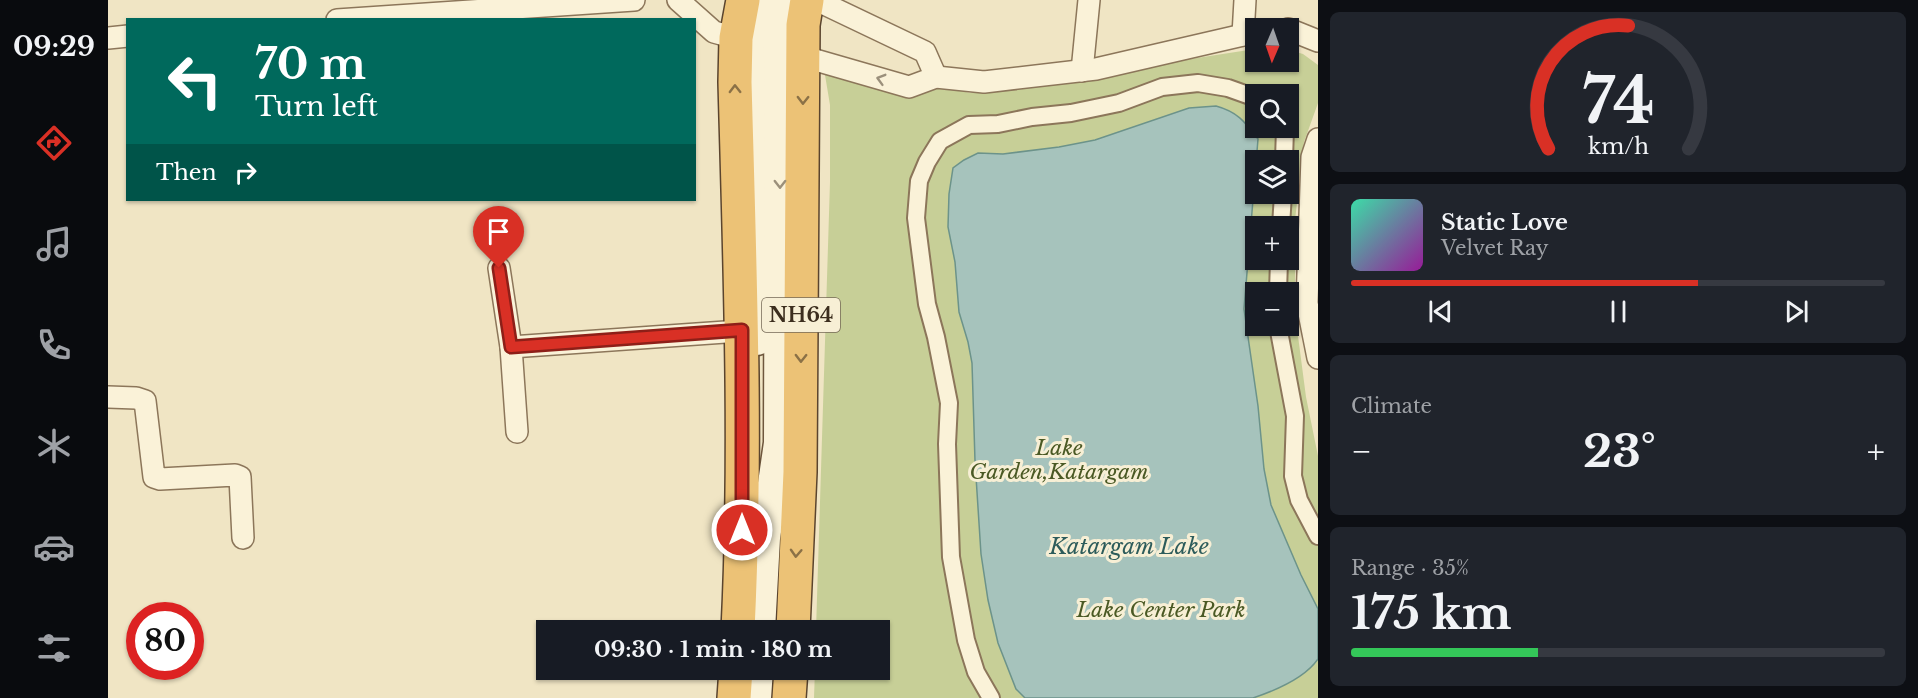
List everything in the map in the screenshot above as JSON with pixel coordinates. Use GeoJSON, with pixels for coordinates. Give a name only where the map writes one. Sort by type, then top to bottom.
{"type":"FeatureCollection","features":[{"type":"Feature","properties":{"kind":"highway","name":"NH64"},"geometry":{"type":"LineString","coordinates":[[743,0],[768,47],[800,472],[793,620]]}},
{"type":"Feature","properties":{"kind":"highway","name":"NH64"},"geometry":{"type":"LineString","coordinates":[[739,620],[749,330],[735,82],[768,47],[803,25],[807,0]]}},
{"type":"Feature","properties":{"kind":"highway"},"geometry":{"type":"LineString","coordinates":[[734,698],[735,680]]}},
{"type":"Feature","properties":{"kind":"highway"},"geometry":{"type":"LineString","coordinates":[[789,698],[790,680]]}},
{"type":"Feature","properties":{"kind":"main road"},"geometry":{"type":"LineString","coordinates":[[761,620],[765,538],[779,443],[780,90],[768,47],[764,0]]}},
{"type":"Feature","properties":{"kind":"main road"},"geometry":{"type":"LineString","coordinates":[[768,47],[779,20],[782,0]]}},
{"type":"Feature","properties":{"kind":"main road"},"geometry":{"type":"LineString","coordinates":[[749,330],[765,538]]}},
{"type":"Feature","properties":{"kind":"main road"},"geometry":{"type":"LineString","coordinates":[[756,698],[757,680]]}},
{"type":"Feature","properties":{"kind":"street"},"geometry":{"type":"LineString","coordinates":[[364,18],[562,3],[634,0]]}},
{"type":"Feature","properties":{"kind":"street"},"geometry":{"type":"LineString","coordinates":[[678,0],[714,32],[909,87],[936,77],[984,82],[1096,69],[1245,34]]}},
{"type":"Feature","properties":{"kind":"street"},"geometry":{"type":"LineString","coordinates":[[816,0],[925,52],[936,77]]}},
{"type":"Feature","properties":{"kind":"street"},"geometry":{"type":"LineString","coordinates":[[1082,71],[1089,0]]}},
{"type":"Feature","properties":{"kind":"street"},"geometry":{"type":"LineString","coordinates":[[1245,0],[1247,18]]}},
{"type":"Feature","properties":{"kind":"street"},"geometry":{"type":"LineString","coordinates":[[1299,33],[1318,41]]}},
{"type":"Feature","properties":{"kind":"street"},"geometry":{"type":"LineString","coordinates":[[108,38],[126,36]]}},
{"type":"Feature","properties":{"kind":"street"},"geometry":{"type":"LineString","coordinates":[[991,698],[976,672],[966,640],[951,557],[947,444],[949,402],[927,304],[916,218],[919,181],[940,141],[969,125],[998,124],[1032,117],[1071,113],[1119,103],[1162,87],[1198,84],[1228,88],[1245,94]]}},
{"type":"Feature","properties":{"kind":"street"},"geometry":{"type":"LineString","coordinates":[[1318,140],[1312,157],[1313,286],[1307,303],[1318,358]]}},
{"type":"Feature","properties":{"kind":"street"},"geometry":{"type":"LineString","coordinates":[[499,268],[511,347],[517,432]]}},
{"type":"Feature","properties":{"kind":"street"},"geometry":{"type":"LineString","coordinates":[[511,347],[749,330]]}},
{"type":"Feature","properties":{"kind":"street"},"geometry":{"type":"LineString","coordinates":[[1280,336],[1295,416],[1293,476],[1299,500],[1318,536]]}},
{"type":"Feature","properties":{"kind":"street"},"geometry":{"type":"LineString","coordinates":[[108,397],[136,398],[145,401],[154,477],[160,479],[235,475],[240,477],[243,538]]}},
{"type":"Feature","properties":{"kind":"green space","name":"Lake Garden,Katargam"},"geometry":{"type":"Polygon","coordinates":[[[1245,51],[1245,72],[1299,72],[1299,53],[1318,65],[1318,103],[1304,142],[1299,185],[1299,150],[1245,150],[1245,204],[1297,204],[1295,216],[1245,216],[1245,270],[1295,270],[1295,282],[1245,282],[1245,336],[1298,336],[1306,397],[1318,456],[1318,698],[814,698],[815,680],[890,680],[890,620],[816,620],[830,182],[830,105],[825,75],[830,60],[847,58],[901,76],[970,93],[1245,51]]]}},
{"type":"Feature","properties":{"kind":"water","name":"Katargam Lake"},"geometry":{"type":"Polygon","coordinates":[[[1216,106],[1230,111],[1245,124],[1245,138],[1258,139],[1257,150],[1245,150],[1245,204],[1253,204],[1252,216],[1245,216],[1245,270],[1247,270],[1244,309],[1245,336],[1248,336],[1264,469],[1271,505],[1318,609],[1318,659],[1297,678],[1253,698],[1025,698],[1016,689],[998,643],[981,554],[972,363],[959,312],[955,262],[948,227],[953,168],[978,153],[1003,154],[1095,140],[1189,108],[1216,106]]]}},
{"type":"Feature","properties":{"kind":"route"},"geometry":{"type":"LineString","coordinates":[[499,268],[511,347],[742,330],[742,530]]}},
{"type":"Feature","properties":{"kind":"park label","name":"Lake Center Park"},"geometry":{"type":"Point","coordinates":[1161,610]}}]}
